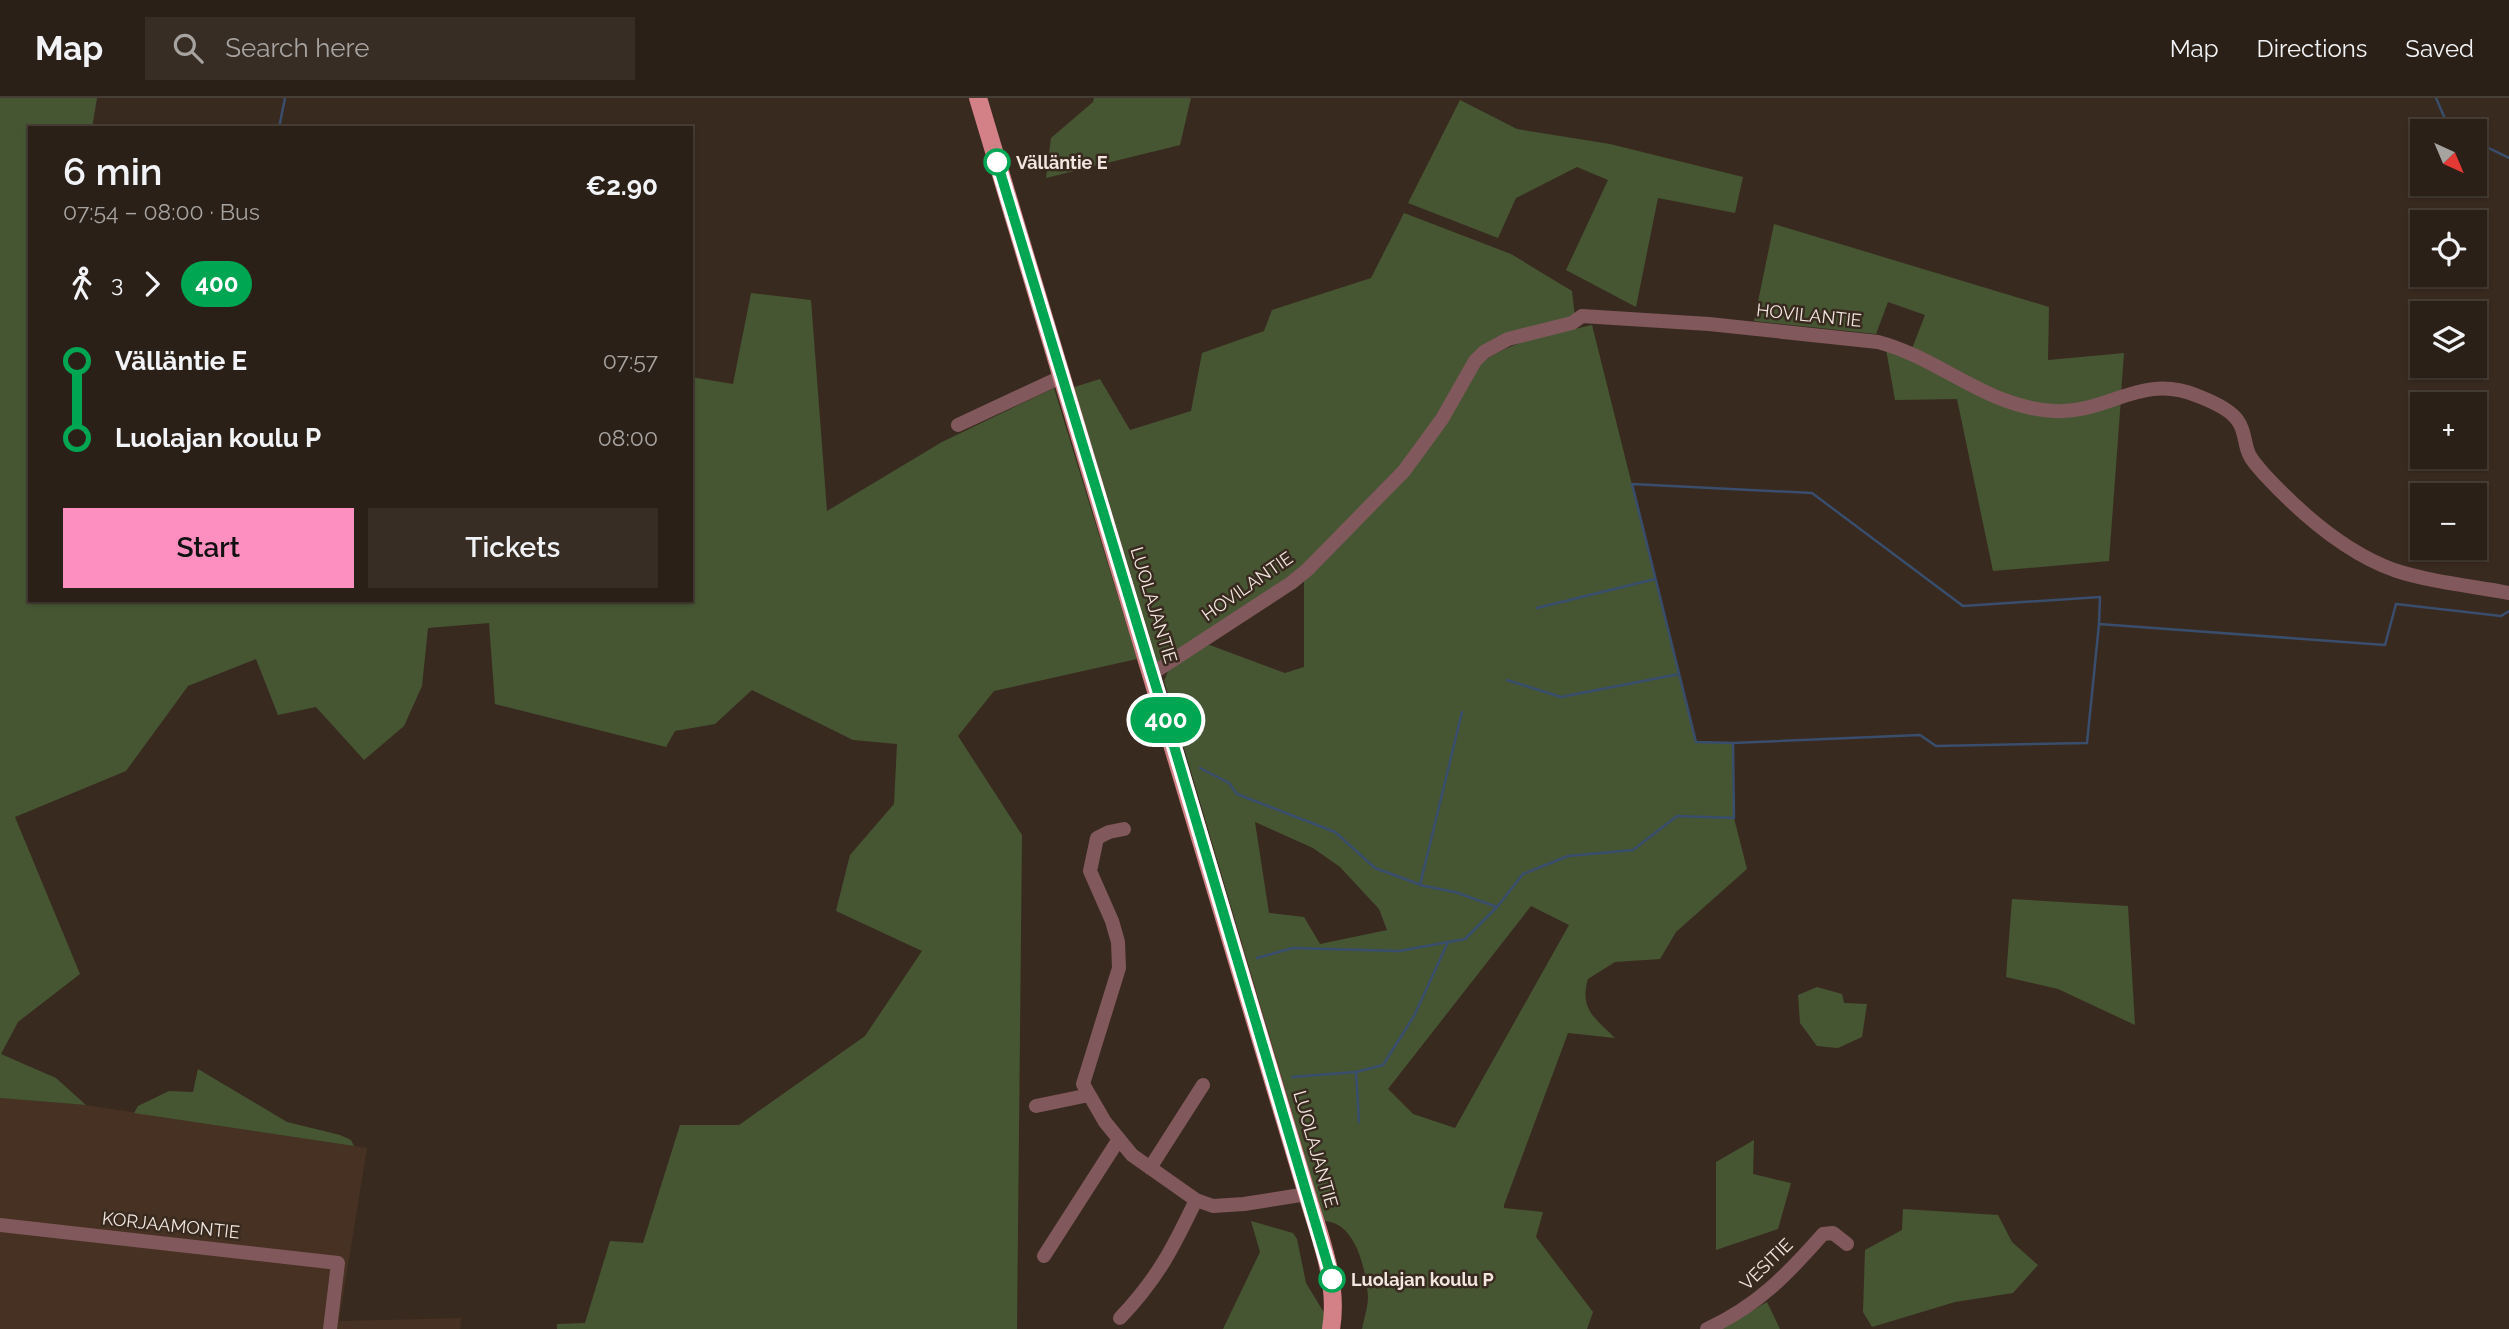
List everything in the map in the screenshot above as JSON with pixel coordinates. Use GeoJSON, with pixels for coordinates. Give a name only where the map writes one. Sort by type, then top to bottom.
{"type":"FeatureCollection","features":[{"type":"Feature","properties":{"kind":"main road","name":"LUOLAJANTIE"},"geometry":{"type":"LineString","coordinates":[[978,98],[1153,673],[1307,1194],[1332,1281],[1332,1329]]}},
{"type":"Feature","properties":{"kind":"street","name":"HOVILANTIE"},"geometry":{"type":"LineString","coordinates":[[1153,673],[1307,570],[1404,471],[1442,419],[1475,360],[1484,352],[1508,339],[1572,323],[1582,316],[1709,324],[1878,342],[1896,346],[2000,401],[2057,412],[2085,408],[2147,388],[2169,387],[2198,395],[2227,411],[2238,421],[2249,456],[2262,472],[2322,528],[2349,548],[2396,571],[2509,593]]}},
{"type":"Feature","properties":{"kind":"street"},"geometry":{"type":"LineString","coordinates":[[958,425],[1061,377]]}},
{"type":"Feature","properties":{"kind":"street"},"geometry":{"type":"LineString","coordinates":[[1124,829],[1097,838],[1090,871],[1112,921],[1118,942],[1119,968],[1086,1090],[1105,1122],[1132,1155],[1196,1200],[1213,1206],[1307,1194]]}},
{"type":"Feature","properties":{"kind":"street"},"geometry":{"type":"LineString","coordinates":[[1150,1168],[1203,1085]]}},
{"type":"Feature","properties":{"kind":"street"},"geometry":{"type":"LineString","coordinates":[[1036,1106],[1086,1090]]}},
{"type":"Feature","properties":{"kind":"street"},"geometry":{"type":"LineString","coordinates":[[1044,1256],[1119,1139]]}},
{"type":"Feature","properties":{"kind":"street"},"geometry":{"type":"LineString","coordinates":[[1120,1318],[1164,1265],[1196,1200]]}},
{"type":"Feature","properties":{"kind":"street","name":"KORJAAMONTIE"},"geometry":{"type":"LineString","coordinates":[[0,1225],[338,1263],[330,1329]]}},
{"type":"Feature","properties":{"kind":"street","name":"VESITIE"},"geometry":{"type":"LineString","coordinates":[[1707,1329],[1749,1307],[1792,1269],[1823,1234],[1833,1233],[1847,1244]]}},
{"type":"Feature","properties":{"kind":"shaded area"},"geometry":{"type":"Polygon","coordinates":[[[0,1098],[86,1105],[367,1148],[339,1321],[461,1318],[460,1329],[0,1329],[0,1098]]]}},
{"type":"Feature","properties":{"kind":"green space"},"geometry":{"type":"Polygon","coordinates":[[[0,98],[97,98],[92,126],[28,126],[28,602],[693,602],[693,377],[733,384],[751,293],[811,300],[827,511],[942,442],[1054,388],[1137,659],[994,691],[958,736],[1022,835],[1017,1329],[557,1329],[557,1324],[585,1323],[610,1241],[643,1243],[680,1125],[739,1125],[865,1036],[922,951],[836,911],[850,855],[894,804],[897,744],[853,740],[752,690],[715,724],[675,731],[666,747],[495,704],[489,623],[428,628],[422,686],[404,726],[364,760],[316,707],[278,715],[256,659],[188,686],[126,771],[15,817],[80,974],[18,1022],[1,1054],[56,1078],[86,1105],[0,1098],[0,98]]]}},
{"type":"Feature","properties":{"kind":"green space"},"geometry":{"type":"Polygon","coordinates":[[[1094,98],[1191,98],[1180,145],[1046,178],[1051,138],[1093,102],[1094,98]]]}},
{"type":"Feature","properties":{"kind":"green space"},"geometry":{"type":"Polygon","coordinates":[[[1460,100],[1517,129],[1610,144],[1743,177],[1735,213],[1658,198],[1636,307],[1566,270],[1608,180],[1577,167],[1516,198],[1498,238],[1408,203],[1460,100]]]}},
{"type":"Feature","properties":{"kind":"green space"},"geometry":{"type":"Polygon","coordinates":[[[1404,213],[1511,254],[1572,291],[1575,318],[1495,338],[1481,348],[1401,469],[1302,569],[1156,665],[1068,389],[1100,379],[1130,430],[1191,411],[1202,353],[1264,331],[1272,310],[1371,278],[1404,213]]]}},
{"type":"Feature","properties":{"kind":"green space"},"geometry":{"type":"Polygon","coordinates":[[[1774,224],[2049,307],[2048,360],[2124,353],[2121,394],[2057,409],[2001,396],[1912,349],[1925,315],[1888,302],[1876,334],[1754,321],[1774,224]]]}},
{"type":"Feature","properties":{"kind":"green space"},"geometry":{"type":"Polygon","coordinates":[[[1592,325],[1696,741],[1733,743],[1734,818],[1747,869],[1676,932],[1660,959],[1615,962],[1588,979],[1587,1006],[1615,1038],[1568,1033],[1504,1205],[1504,1208],[1543,1212],[1536,1237],[1593,1312],[1587,1329],[1362,1329],[1368,1297],[1365,1273],[1357,1247],[1350,1237],[1333,1223],[1321,1221],[1306,1159],[1164,681],[1168,671],[1207,644],[1285,673],[1304,667],[1304,579],[1369,515],[1478,365],[1518,344],[1592,325]],[[1255,822],[1269,913],[1304,917],[1320,944],[1387,930],[1379,909],[1340,867],[1313,848],[1255,822]],[[1531,906],[1388,1089],[1413,1114],[1455,1128],[1569,925],[1531,906]]]}},
{"type":"Feature","properties":{"kind":"green space"},"geometry":{"type":"Polygon","coordinates":[[[1886,349],[2028,410],[2121,398],[2109,561],[1993,571],[1957,399],[1895,400],[1886,349]]]}},
{"type":"Feature","properties":{"kind":"green space"},"geometry":{"type":"Polygon","coordinates":[[[2012,899],[2128,906],[2135,1025],[2058,989],[2006,977],[2012,899]]]}},
{"type":"Feature","properties":{"kind":"green space"},"geometry":{"type":"Polygon","coordinates":[[[1817,987],[1842,994],[1844,1003],[1867,1004],[1862,1037],[1838,1048],[1817,1046],[1800,1023],[1798,995],[1817,987]]]}},
{"type":"Feature","properties":{"kind":"green space"},"geometry":{"type":"Polygon","coordinates":[[[198,1069],[287,1122],[340,1135],[351,1140],[354,1146],[134,1113],[138,1106],[169,1091],[193,1092],[198,1069]]]}},
{"type":"Feature","properties":{"kind":"green space"},"geometry":{"type":"Polygon","coordinates":[[[1754,1140],[1753,1174],[1791,1183],[1778,1229],[1716,1250],[1716,1162],[1754,1140]]]}},
{"type":"Feature","properties":{"kind":"green space"},"geometry":{"type":"Polygon","coordinates":[[[1903,1209],[1998,1215],[2012,1242],[2038,1265],[2013,1293],[1955,1302],[1872,1327],[1863,1312],[1865,1250],[1902,1230],[1903,1209]]]}},
{"type":"Feature","properties":{"kind":"green space"},"geometry":{"type":"Polygon","coordinates":[[[1251,1221],[1293,1233],[1297,1239],[1306,1283],[1326,1316],[1323,1329],[1223,1329],[1260,1252],[1251,1221]]]}},
{"type":"Feature","properties":{"kind":"green space"},"geometry":{"type":"Polygon","coordinates":[[[1767,1302],[1780,1329],[1720,1329],[1767,1302]]]}},
{"type":"Feature","properties":{"kind":"waterway"},"geometry":{"type":"LineString","coordinates":[[279,126],[285,98]]}},
{"type":"Feature","properties":{"kind":"waterway"},"geometry":{"type":"LineString","coordinates":[[2436,98],[2445,119]]}},
{"type":"Feature","properties":{"kind":"waterway"},"geometry":{"type":"LineString","coordinates":[[2487,147],[2509,158]]}},
{"type":"Feature","properties":{"kind":"waterway"},"geometry":{"type":"LineString","coordinates":[[2099,624],[2087,743],[1936,746],[1920,735],[1733,743],[1696,742],[1632,484],[1812,493],[1963,606],[2100,597],[2099,624],[2385,645],[2396,604],[2501,616],[2509,611]]}},
{"type":"Feature","properties":{"kind":"waterway"},"geometry":{"type":"LineString","coordinates":[[1537,608],[1655,579]]}},
{"type":"Feature","properties":{"kind":"waterway"},"geometry":{"type":"LineString","coordinates":[[1507,680],[1561,697],[1679,674]]}},
{"type":"Feature","properties":{"kind":"waterway"},"geometry":{"type":"LineString","coordinates":[[1420,885],[1462,712]]}},
{"type":"Feature","properties":{"kind":"waterway"},"geometry":{"type":"LineString","coordinates":[[1200,768],[1229,783],[1237,794],[1335,832],[1375,868],[1424,886],[1455,892],[1497,907],[1523,874],[1568,856],[1633,850],[1677,816],[1734,818],[1733,743]]}},
{"type":"Feature","properties":{"kind":"waterway"},"geometry":{"type":"LineString","coordinates":[[1257,958],[1293,948],[1399,951],[1465,939],[1497,907]]}},
{"type":"Feature","properties":{"kind":"waterway"},"geometry":{"type":"LineString","coordinates":[[1359,1122],[1356,1072],[1383,1065],[1414,1016],[1448,942]]}},
{"type":"Feature","properties":{"kind":"waterway"},"geometry":{"type":"LineString","coordinates":[[1292,1077],[1355,1072]]}},
{"type":"Feature","properties":{"kind":"bus line","name":"400"},"geometry":{"type":"LineString","coordinates":[[997,162],[1332,1279]]}},
{"type":"Feature","properties":{"kind":"place","name":"Välläntie E"},"geometry":{"type":"Point","coordinates":[997,162]}},
{"type":"Feature","properties":{"kind":"place","name":"Luolajan koulu P"},"geometry":{"type":"Point","coordinates":[1332,1279]}}]}
